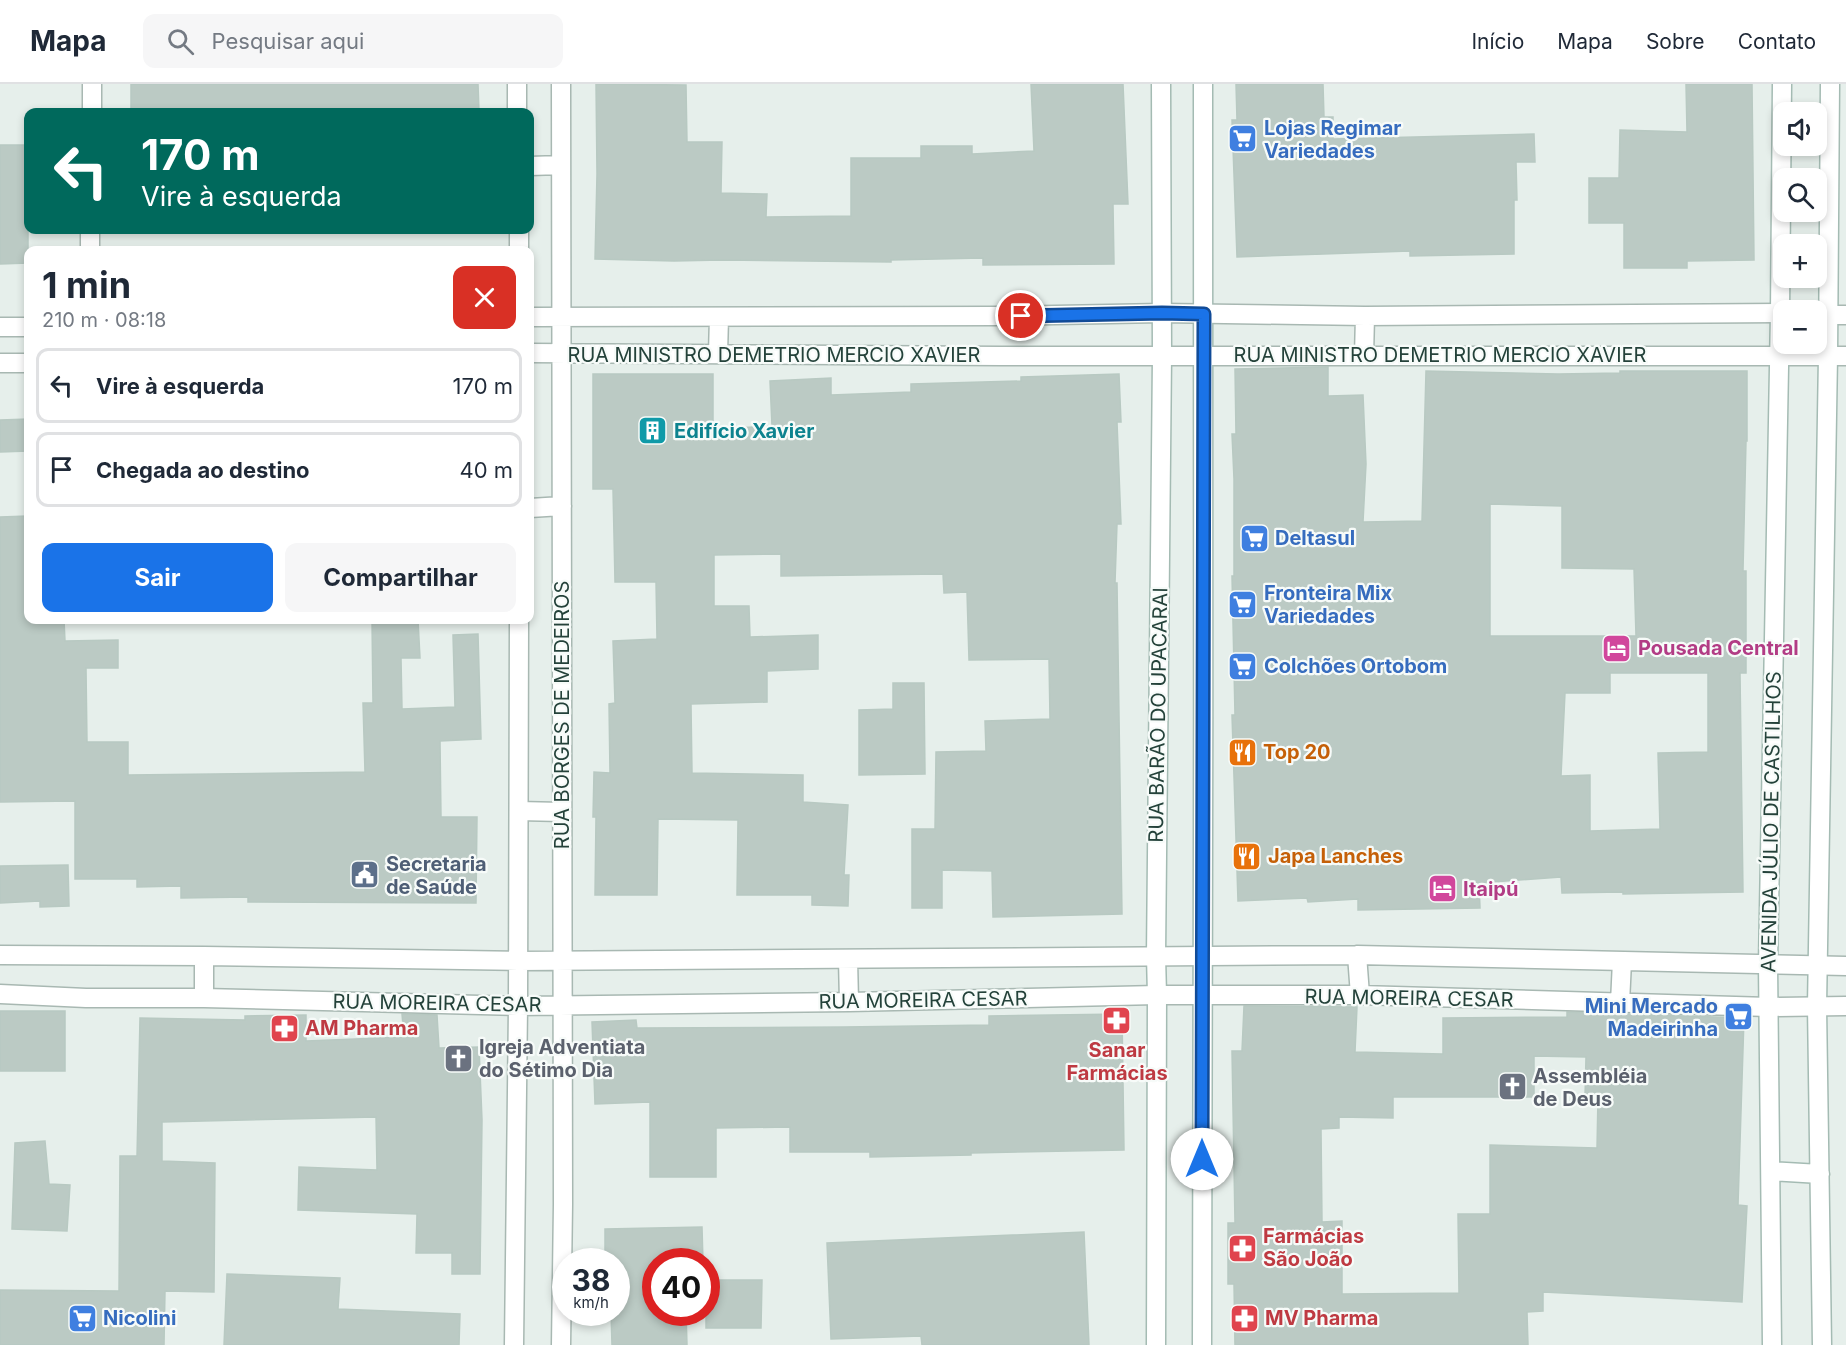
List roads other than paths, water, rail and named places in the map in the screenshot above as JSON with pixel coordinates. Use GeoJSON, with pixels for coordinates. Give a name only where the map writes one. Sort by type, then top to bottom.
{"type":"FeatureCollection","features":[{"type":"Feature","properties":{"kind":"street"},"geometry":{"type":"LineString","coordinates":[[92,108],[93,84]]}},
{"type":"Feature","properties":{"kind":"street"},"geometry":{"type":"LineString","coordinates":[[516,84],[517,108]]}},
{"type":"Feature","properties":{"kind":"street","name":"RUA BORGES DE MEDEIROS"},"geometry":{"type":"LineString","coordinates":[[561,84],[563,1204],[561,1345]]}},
{"type":"Feature","properties":{"kind":"street","name":"RUA BARÃO DO UPACARAI"},"geometry":{"type":"LineString","coordinates":[[1156,1345],[1156,956],[1162,356],[1161,84]]}},
{"type":"Feature","properties":{"kind":"street"},"geometry":{"type":"LineString","coordinates":[[1203,84],[1203,1345]]}},
{"type":"Feature","properties":{"kind":"street","name":"AVENIDA JÚLIO DE CASTILHOS"},"geometry":{"type":"LineString","coordinates":[[1782,84],[1782,102]]}},
{"type":"Feature","properties":{"kind":"street"},"geometry":{"type":"LineString","coordinates":[[1827,108],[1830,84]]}},
{"type":"Feature","properties":{"kind":"street","name":"AVENIDA JÚLIO DE CASTILHOS"},"geometry":{"type":"LineString","coordinates":[[1782,300],[1783,156]]}},
{"type":"Feature","properties":{"kind":"street"},"geometry":{"type":"LineString","coordinates":[[1822,1345],[1817,1006],[1837,356],[1830,315],[1824,156]]}},
{"type":"Feature","properties":{"kind":"street"},"geometry":{"type":"LineString","coordinates":[[534,166],[561,165]]}},
{"type":"Feature","properties":{"kind":"street","name":"RUA MINISTRO DEMETRIO MERCIO XAVIER"},"geometry":{"type":"LineString","coordinates":[[534,317],[997,316],[1162,313],[1365,316],[1773,313]]}},
{"type":"Feature","properties":{"kind":"street"},"geometry":{"type":"LineString","coordinates":[[1364,356],[1365,316]]}},
{"type":"Feature","properties":{"kind":"street"},"geometry":{"type":"LineString","coordinates":[[718,354],[719,317]]}},
{"type":"Feature","properties":{"kind":"street"},"geometry":{"type":"LineString","coordinates":[[0,327],[24,327]]}},
{"type":"Feature","properties":{"kind":"street","name":"RUA MINISTRO DEMETRIO MERCIO XAVIER"},"geometry":{"type":"LineString","coordinates":[[534,353],[1837,356]]}},
{"type":"Feature","properties":{"kind":"street","name":"AVENIDA JÚLIO DE CASTILHOS"},"geometry":{"type":"LineString","coordinates":[[1772,1345],[1768,964],[1779,355]]}},
{"type":"Feature","properties":{"kind":"street"},"geometry":{"type":"LineString","coordinates":[[0,363],[24,363]]}},
{"type":"Feature","properties":{"kind":"street"},"geometry":{"type":"LineString","coordinates":[[534,508],[562,506]]}},
{"type":"Feature","properties":{"kind":"street"},"geometry":{"type":"LineString","coordinates":[[514,1345],[519,624]]}},
{"type":"Feature","properties":{"kind":"street"},"geometry":{"type":"LineString","coordinates":[[519,811],[562,812]]}},
{"type":"Feature","properties":{"kind":"street","name":"RUA MOREIRA CESAR"},"geometry":{"type":"LineString","coordinates":[[0,955],[562,961],[1357,955],[1846,966]]}},
{"type":"Feature","properties":{"kind":"street"},"geometry":{"type":"LineString","coordinates":[[1357,955],[1360,995]]}},
{"type":"Feature","properties":{"kind":"street"},"geometry":{"type":"LineString","coordinates":[[204,956],[204,998]]}},
{"type":"Feature","properties":{"kind":"street"},"geometry":{"type":"LineString","coordinates":[[848,959],[849,1002]]}},
{"type":"Feature","properties":{"kind":"street"},"geometry":{"type":"LineString","coordinates":[[1620,1003],[1622,961]]}},
{"type":"Feature","properties":{"kind":"street","name":"RUA MOREIRA CESAR"},"geometry":{"type":"LineString","coordinates":[[0,994],[86,998],[204,998],[518,1006],[1157,995],[1360,995],[1769,1007],[1846,1006]]}},
{"type":"Feature","properties":{"kind":"street"},"geometry":{"type":"LineString","coordinates":[[1771,1171],[1820,1174]]}},
{"type":"Feature","properties":{"kind":"place","name":"Lojas Regimar Variedades"},"geometry":{"type":"Point","coordinates":[1243,139]}},
{"type":"Feature","properties":{"kind":"place","name":"Edifício Xavier"},"geometry":{"type":"Point","coordinates":[653,431]}},
{"type":"Feature","properties":{"kind":"place","name":"Deltasul"},"geometry":{"type":"Point","coordinates":[1254,538]}},
{"type":"Feature","properties":{"kind":"place","name":"Fronteira Mix Variedades"},"geometry":{"type":"Point","coordinates":[1243,605]}},
{"type":"Feature","properties":{"kind":"place","name":"Pousada Central"},"geometry":{"type":"Point","coordinates":[1617,648]}},
{"type":"Feature","properties":{"kind":"place","name":"Colchões Ortobom"},"geometry":{"type":"Point","coordinates":[1243,666]}},
{"type":"Feature","properties":{"kind":"place","name":"Top 20"},"geometry":{"type":"Point","coordinates":[1242,752]}},
{"type":"Feature","properties":{"kind":"place","name":"Japa Lanches"},"geometry":{"type":"Point","coordinates":[1247,856]}},
{"type":"Feature","properties":{"kind":"place","name":"Secretaria de Saúde"},"geometry":{"type":"Point","coordinates":[365,875]}},
{"type":"Feature","properties":{"kind":"place","name":"Itaipú"},"geometry":{"type":"Point","coordinates":[1442,889]}},
{"type":"Feature","properties":{"kind":"place","name":"Mini Mercado Madeirinha"},"geometry":{"type":"Point","coordinates":[1739,1017]}},
{"type":"Feature","properties":{"kind":"place","name":"Sanar Farmácias"},"geometry":{"type":"Point","coordinates":[1117,1020]}},
{"type":"Feature","properties":{"kind":"place","name":"AM Pharma"},"geometry":{"type":"Point","coordinates":[284,1028]}},
{"type":"Feature","properties":{"kind":"place","name":"Igreja Adventiata do Sétimo Dia"},"geometry":{"type":"Point","coordinates":[458,1058]}},
{"type":"Feature","properties":{"kind":"place","name":"Assembléia de Deus"},"geometry":{"type":"Point","coordinates":[1512,1087]}},
{"type":"Feature","properties":{"kind":"place","name":"Farmácias São João"},"geometry":{"type":"Point","coordinates":[1242,1248]}},
{"type":"Feature","properties":{"kind":"place","name":"Nicolini"},"geometry":{"type":"Point","coordinates":[82,1318]}},
{"type":"Feature","properties":{"kind":"place","name":"MV Pharma"},"geometry":{"type":"Point","coordinates":[1244,1318]}}]}
